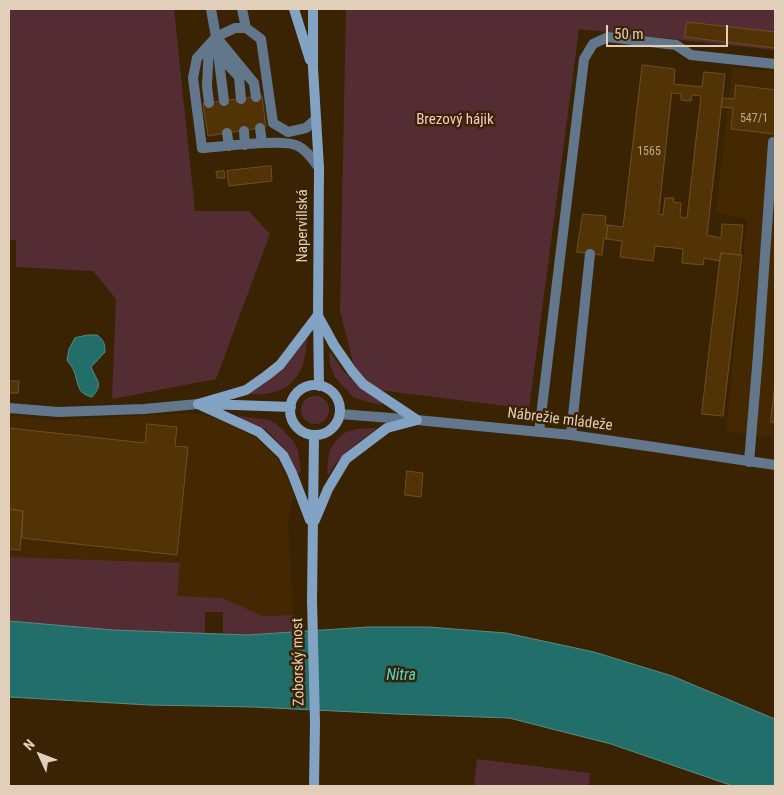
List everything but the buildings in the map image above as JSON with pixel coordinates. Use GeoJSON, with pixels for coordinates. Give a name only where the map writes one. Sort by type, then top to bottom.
{"type":"FeatureCollection","features":[{"type":"Feature","properties":{"kind":"street"},"geometry":{"type":"LineString","coordinates":[[209,103],[207,86],[213,41],[211,9]]}},
{"type":"Feature","properties":{"kind":"street"},"geometry":{"type":"LineString","coordinates":[[242,9],[246,28]]}},
{"type":"Feature","properties":{"kind":"street","name":"Napervillská"},"geometry":{"type":"LineString","coordinates":[[294,9],[313,68]]}},
{"type":"Feature","properties":{"kind":"street","name":"Napervillská"},"geometry":{"type":"LineString","coordinates":[[313,9],[313,68],[319,168],[319,386]]}},
{"type":"Feature","properties":{"kind":"street"},"geometry":{"type":"LineString","coordinates":[[316,119],[306,128],[288,132],[273,123],[261,39],[246,28],[235,28],[213,41],[198,58],[193,78],[202,148],[262,143],[288,143],[297,145],[307,152],[319,168]]}},
{"type":"Feature","properties":{"kind":"street"},"geometry":{"type":"LineString","coordinates":[[539,432],[584,58],[593,44],[608,37],[676,45],[692,55],[775,64]]}},
{"type":"Feature","properties":{"kind":"street"},"geometry":{"type":"LineString","coordinates":[[213,41],[218,54],[224,101]]}},
{"type":"Feature","properties":{"kind":"street"},"geometry":{"type":"LineString","coordinates":[[213,41],[254,83],[256,97]]}},
{"type":"Feature","properties":{"kind":"street"},"geometry":{"type":"LineString","coordinates":[[218,54],[239,77],[241,99]]}},
{"type":"Feature","properties":{"kind":"street"},"geometry":{"type":"LineString","coordinates":[[260,128],[262,143]]}},
{"type":"Feature","properties":{"kind":"street"},"geometry":{"type":"LineString","coordinates":[[244,130],[245,145]]}},
{"type":"Feature","properties":{"kind":"street"},"geometry":{"type":"LineString","coordinates":[[227,133],[228,146]]}},
{"type":"Feature","properties":{"kind":"street"},"geometry":{"type":"LineString","coordinates":[[213,135],[214,147]]}},
{"type":"Feature","properties":{"kind":"street"},"geometry":{"type":"LineString","coordinates":[[749,462],[774,142]]}},
{"type":"Feature","properties":{"kind":"street"},"geometry":{"type":"LineString","coordinates":[[571,436],[590,254]]}},
{"type":"Feature","properties":{"kind":"street"},"geometry":{"type":"LineString","coordinates":[[198,404],[246,390],[266,376],[280,365],[318,315],[334,345],[363,384],[417,420]]}},
{"type":"Feature","properties":{"kind":"street"},"geometry":{"type":"LineString","coordinates":[[309,386],[319,386],[331,391],[336,396],[339,402],[340,414],[330,430],[326,433],[314,435],[298,429],[291,415],[290,407],[300,391],[309,386]]}},
{"type":"Feature","properties":{"kind":"street"},"geometry":{"type":"LineString","coordinates":[[198,404],[259,432],[283,455],[313,526]]}},
{"type":"Feature","properties":{"kind":"street"},"geometry":{"type":"LineString","coordinates":[[9,408],[58,412],[144,409],[198,404],[290,407]]}},
{"type":"Feature","properties":{"kind":"street","name":"Nábrežie mládeže"},"geometry":{"type":"LineString","coordinates":[[340,414],[539,432],[661,448],[775,466]]}},
{"type":"Feature","properties":{"kind":"street"},"geometry":{"type":"LineString","coordinates":[[313,526],[328,489],[346,459],[387,428],[417,420]]}},
{"type":"Feature","properties":{"kind":"street"},"geometry":{"type":"LineString","coordinates":[[313,526],[314,435]]}},
{"type":"Feature","properties":{"kind":"street","name":"Zoborský most"},"geometry":{"type":"LineString","coordinates":[[313,526],[314,786]]}},
{"type":"Feature","properties":{"kind":"shaded area"},"geometry":{"type":"Polygon","coordinates":[[[732,68],[775,71],[775,438],[726,431],[747,219],[716,212],[732,68]]]}},
{"type":"Feature","properties":{"kind":"shaded area"},"geometry":{"type":"Polygon","coordinates":[[[189,413],[210,416],[231,424],[255,437],[277,458],[294,492],[288,522],[293,615],[263,616],[222,598],[109,594],[9,587],[9,415],[56,420],[189,413]]]}},
{"type":"Feature","properties":{"kind":"green space"},"geometry":{"type":"Polygon","coordinates":[[[9,9],[174,9],[195,211],[249,211],[270,234],[216,379],[112,399],[116,299],[93,271],[16,267],[16,240],[9,240],[9,9]]]}},
{"type":"Feature","properties":{"kind":"green space","name":"Brezový hájik"},"geometry":{"type":"Polygon","coordinates":[[[346,9],[775,9],[775,50],[579,29],[529,409],[363,388],[382,402],[381,405],[353,397],[335,377],[330,365],[329,350],[343,371],[359,386],[340,311],[346,9]]]}},
{"type":"Feature","properties":{"kind":"green space"},"geometry":{"type":"Polygon","coordinates":[[[306,333],[308,334],[301,369],[289,385],[269,393],[246,394],[283,370],[298,350],[306,333]]]}},
{"type":"Feature","properties":{"kind":"green space"},"geometry":{"type":"Polygon","coordinates":[[[315,396],[325,400],[329,410],[325,420],[315,424],[305,420],[301,410],[305,400],[315,396]]]}},
{"type":"Feature","properties":{"kind":"green space"},"geometry":{"type":"Polygon","coordinates":[[[239,416],[269,420],[278,425],[293,441],[298,450],[301,472],[298,473],[286,450],[265,429],[239,416]]]}},
{"type":"Feature","properties":{"kind":"green space"},"geometry":{"type":"Polygon","coordinates":[[[377,428],[344,454],[329,474],[327,474],[329,452],[344,433],[356,429],[377,428]]]}},
{"type":"Feature","properties":{"kind":"green space"},"geometry":{"type":"Polygon","coordinates":[[[9,557],[180,563],[177,596],[222,598],[263,616],[293,615],[293,632],[247,635],[223,634],[223,612],[205,612],[205,634],[113,630],[9,621],[9,557]]]}},
{"type":"Feature","properties":{"kind":"green space"},"geometry":{"type":"Polygon","coordinates":[[[477,759],[590,773],[589,786],[474,786],[477,759]]]}},
{"type":"Feature","properties":{"kind":"water"},"geometry":{"type":"Polygon","coordinates":[[[97,335],[104,342],[105,349],[105,352],[91,367],[99,385],[92,397],[83,393],[67,360],[69,349],[75,338],[97,335]]]}},
{"type":"Feature","properties":{"kind":"water","name":"Nitra"},"geometry":{"type":"Polygon","coordinates":[[[9,621],[113,630],[247,635],[368,627],[428,627],[506,633],[594,652],[672,676],[775,719],[775,786],[733,786],[611,744],[509,718],[253,707],[149,705],[9,697],[9,621]]]}}]}
